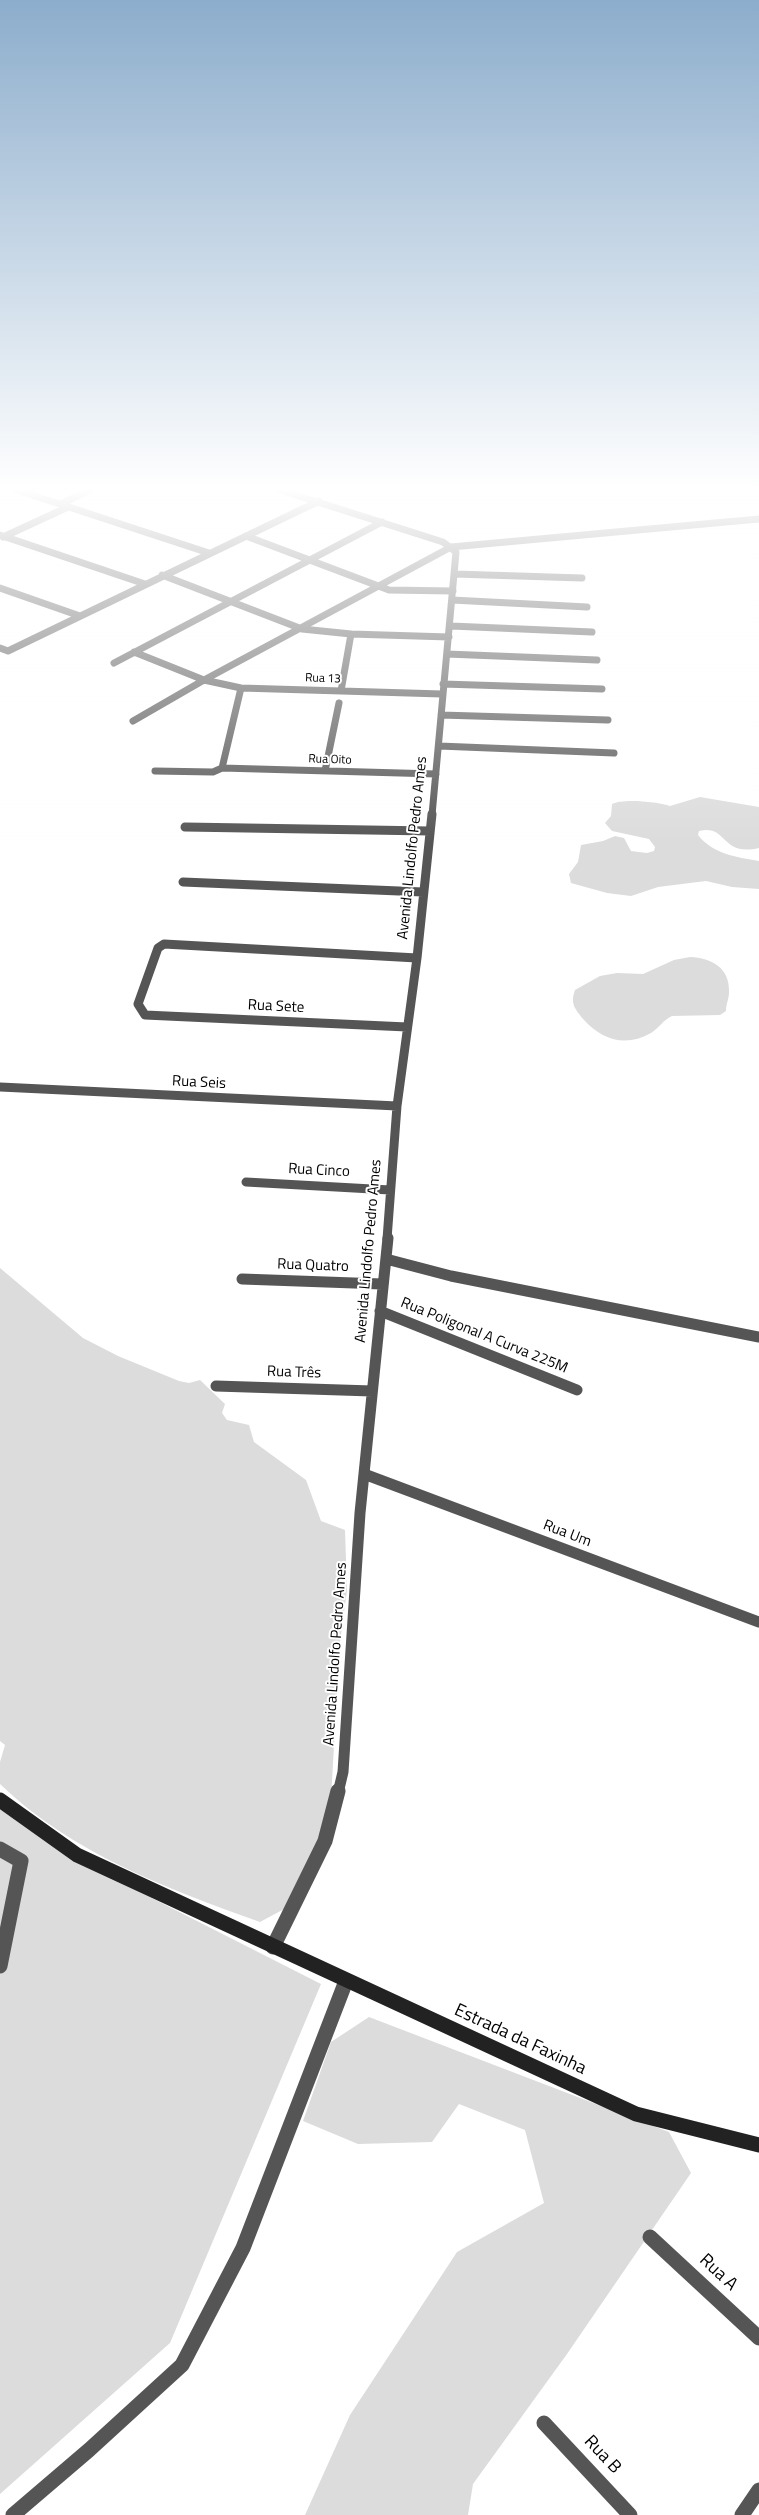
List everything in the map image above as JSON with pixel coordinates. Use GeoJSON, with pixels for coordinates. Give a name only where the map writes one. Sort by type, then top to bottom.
{"type":"FeatureCollection","features":[{"type":"Feature","properties":{"kind":"street"},"geometry":{"type":"LineString","coordinates":[[55,607],[80,616]]}},
{"type":"Feature","properties":{"kind":"street"},"geometry":{"type":"LineString","coordinates":[[0,648],[8,651],[98,607]]}},
{"type":"Feature","properties":{"kind":"street"},"geometry":{"type":"LineString","coordinates":[[114,662],[220,607]]}},
{"type":"Feature","properties":{"kind":"street"},"geometry":{"type":"LineString","coordinates":[[244,607],[302,629],[351,634],[449,637]]}},
{"type":"Feature","properties":{"kind":"street"},"geometry":{"type":"LineString","coordinates":[[133,722],[204,680],[341,607]]}},
{"type":"Feature","properties":{"kind":"street","name":"Avenida Lindolfo Pedro Ames"},"geometry":{"type":"LineString","coordinates":[[273,1947],[325,1841],[343,1772],[360,1512],[386,1259],[397,1106],[406,1027],[417,958],[439,746],[442,689],[452,607]]}},
{"type":"Feature","properties":{"kind":"street"},"geometry":{"type":"LineString","coordinates":[[451,626],[592,632]]}},
{"type":"Feature","properties":{"kind":"street"},"geometry":{"type":"LineString","coordinates":[[341,691],[351,634]]}},
{"type":"Feature","properties":{"kind":"street","name":"Rua 13"},"geometry":{"type":"LineString","coordinates":[[134,652],[204,680],[241,688],[341,691],[602,689]]}},
{"type":"Feature","properties":{"kind":"street"},"geometry":{"type":"LineString","coordinates":[[447,654],[597,660]]}},
{"type":"Feature","properties":{"kind":"street"},"geometry":{"type":"LineString","coordinates":[[222,768],[241,688]]}},
{"type":"Feature","properties":{"kind":"street"},"geometry":{"type":"LineString","coordinates":[[325,771],[339,703]]}},
{"type":"Feature","properties":{"kind":"street"},"geometry":{"type":"LineString","coordinates":[[441,715],[608,720]]}},
{"type":"Feature","properties":{"kind":"street"},"geometry":{"type":"LineString","coordinates":[[439,746],[614,753]]}},
{"type":"Feature","properties":{"kind":"street","name":"Rua Oito"},"geometry":{"type":"LineString","coordinates":[[155,771],[213,772],[222,768],[436,774]]}},
{"type":"Feature","properties":{"kind":"street"},"geometry":{"type":"LineString","coordinates":[[185,827],[430,831]]}},
{"type":"Feature","properties":{"kind":"street"},"geometry":{"type":"LineString","coordinates":[[183,882],[423,892]]}},
{"type":"Feature","properties":{"kind":"street","name":"Rua Sete"},"geometry":{"type":"LineString","coordinates":[[406,1027],[145,1015],[138,1004],[158,948],[164,944],[417,958]]}},
{"type":"Feature","properties":{"kind":"street","name":"Rua Seis"},"geometry":{"type":"LineString","coordinates":[[0,1087],[397,1106]]}},
{"type":"Feature","properties":{"kind":"street","name":"Rua Cinco"},"geometry":{"type":"LineString","coordinates":[[246,1182],[390,1190]]}},
{"type":"Feature","properties":{"kind":"street"},"geometry":{"type":"LineString","coordinates":[[386,1259],[451,1276],[759,1337]]}},
{"type":"Feature","properties":{"kind":"street","name":"Rua Quatro"},"geometry":{"type":"LineString","coordinates":[[242,1278],[382,1284]]}},
{"type":"Feature","properties":{"kind":"street","name":"Rua Poligonal A Curva 225M"},"geometry":{"type":"LineString","coordinates":[[380,1311],[578,1390]]}},
{"type":"Feature","properties":{"kind":"street","name":"Rua Três"},"geometry":{"type":"LineString","coordinates":[[216,1386],[372,1390]]}},
{"type":"Feature","properties":{"kind":"street","name":"Rua Um"},"geometry":{"type":"LineString","coordinates":[[364,1474],[759,1622]]}},
{"type":"Feature","properties":{"kind":"street","name":"Estrada da Faxinha"},"geometry":{"type":"LineString","coordinates":[[0,1800],[77,1855],[636,2114],[759,2145]]}},
{"type":"Feature","properties":{"kind":"street"},"geometry":{"type":"LineString","coordinates":[[0,1849],[21,1861],[0,1966]]}},
{"type":"Feature","properties":{"kind":"street"},"geometry":{"type":"LineString","coordinates":[[13,2515],[89,2450],[182,2365],[243,2248],[346,1981]]}},
{"type":"Feature","properties":{"kind":"street","name":"Rua A"},"geometry":{"type":"LineString","coordinates":[[650,2237],[759,2338]]}},
{"type":"Feature","properties":{"kind":"street","name":"Rua B"},"geometry":{"type":"LineString","coordinates":[[544,2423],[630,2515]]}},
{"type":"Feature","properties":{"kind":"street"},"geometry":{"type":"LineString","coordinates":[[742,2515],[759,2490]]}},
{"type":"Feature","properties":{"kind":"shaded area"},"geometry":{"type":"Polygon","coordinates":[[[700,797],[759,807],[759,848],[746,850],[737,848],[715,832],[708,830],[699,831],[698,835],[718,851],[759,861],[759,889],[732,887],[706,881],[658,887],[631,896],[607,893],[571,883],[569,874],[578,862],[581,845],[603,841],[615,836],[624,838],[631,851],[647,853],[654,851],[655,847],[649,839],[612,831],[605,823],[611,816],[612,804],[632,801],[670,806],[700,797]]]}},
{"type":"Feature","properties":{"kind":"shaded area"},"geometry":{"type":"Polygon","coordinates":[[[690,957],[712,962],[723,971],[729,984],[729,997],[726,1011],[720,1015],[672,1016],[651,1033],[633,1040],[624,1041],[599,1033],[584,1020],[574,1006],[575,990],[600,976],[617,973],[643,974],[674,960],[690,957]]]}},
{"type":"Feature","properties":{"kind":"shaded area"},"geometry":{"type":"Polygon","coordinates":[[[0,1268],[83,1338],[118,1356],[179,1381],[189,1383],[200,1380],[225,1404],[222,1413],[227,1420],[249,1425],[254,1442],[306,1480],[321,1521],[345,1530],[347,1590],[340,1642],[331,1798],[310,1866],[286,1908],[260,1922],[122,1867],[58,1830],[0,1784],[0,1762],[5,1745],[0,1741],[0,1268]]]}},
{"type":"Feature","properties":{"kind":"shaded area"},"geometry":{"type":"Polygon","coordinates":[[[0,1805],[73,1858],[321,1984],[170,2343],[0,2494],[0,1805]]]}},
{"type":"Feature","properties":{"kind":"shaded area"},"geometry":{"type":"Polygon","coordinates":[[[369,2017],[669,2132],[691,2173],[567,2354],[473,2484],[468,2515],[305,2515],[350,2415],[457,2252],[544,2203],[525,2130],[459,2104],[432,2142],[358,2144],[303,2121],[331,2042],[369,2017]]]}}]}
